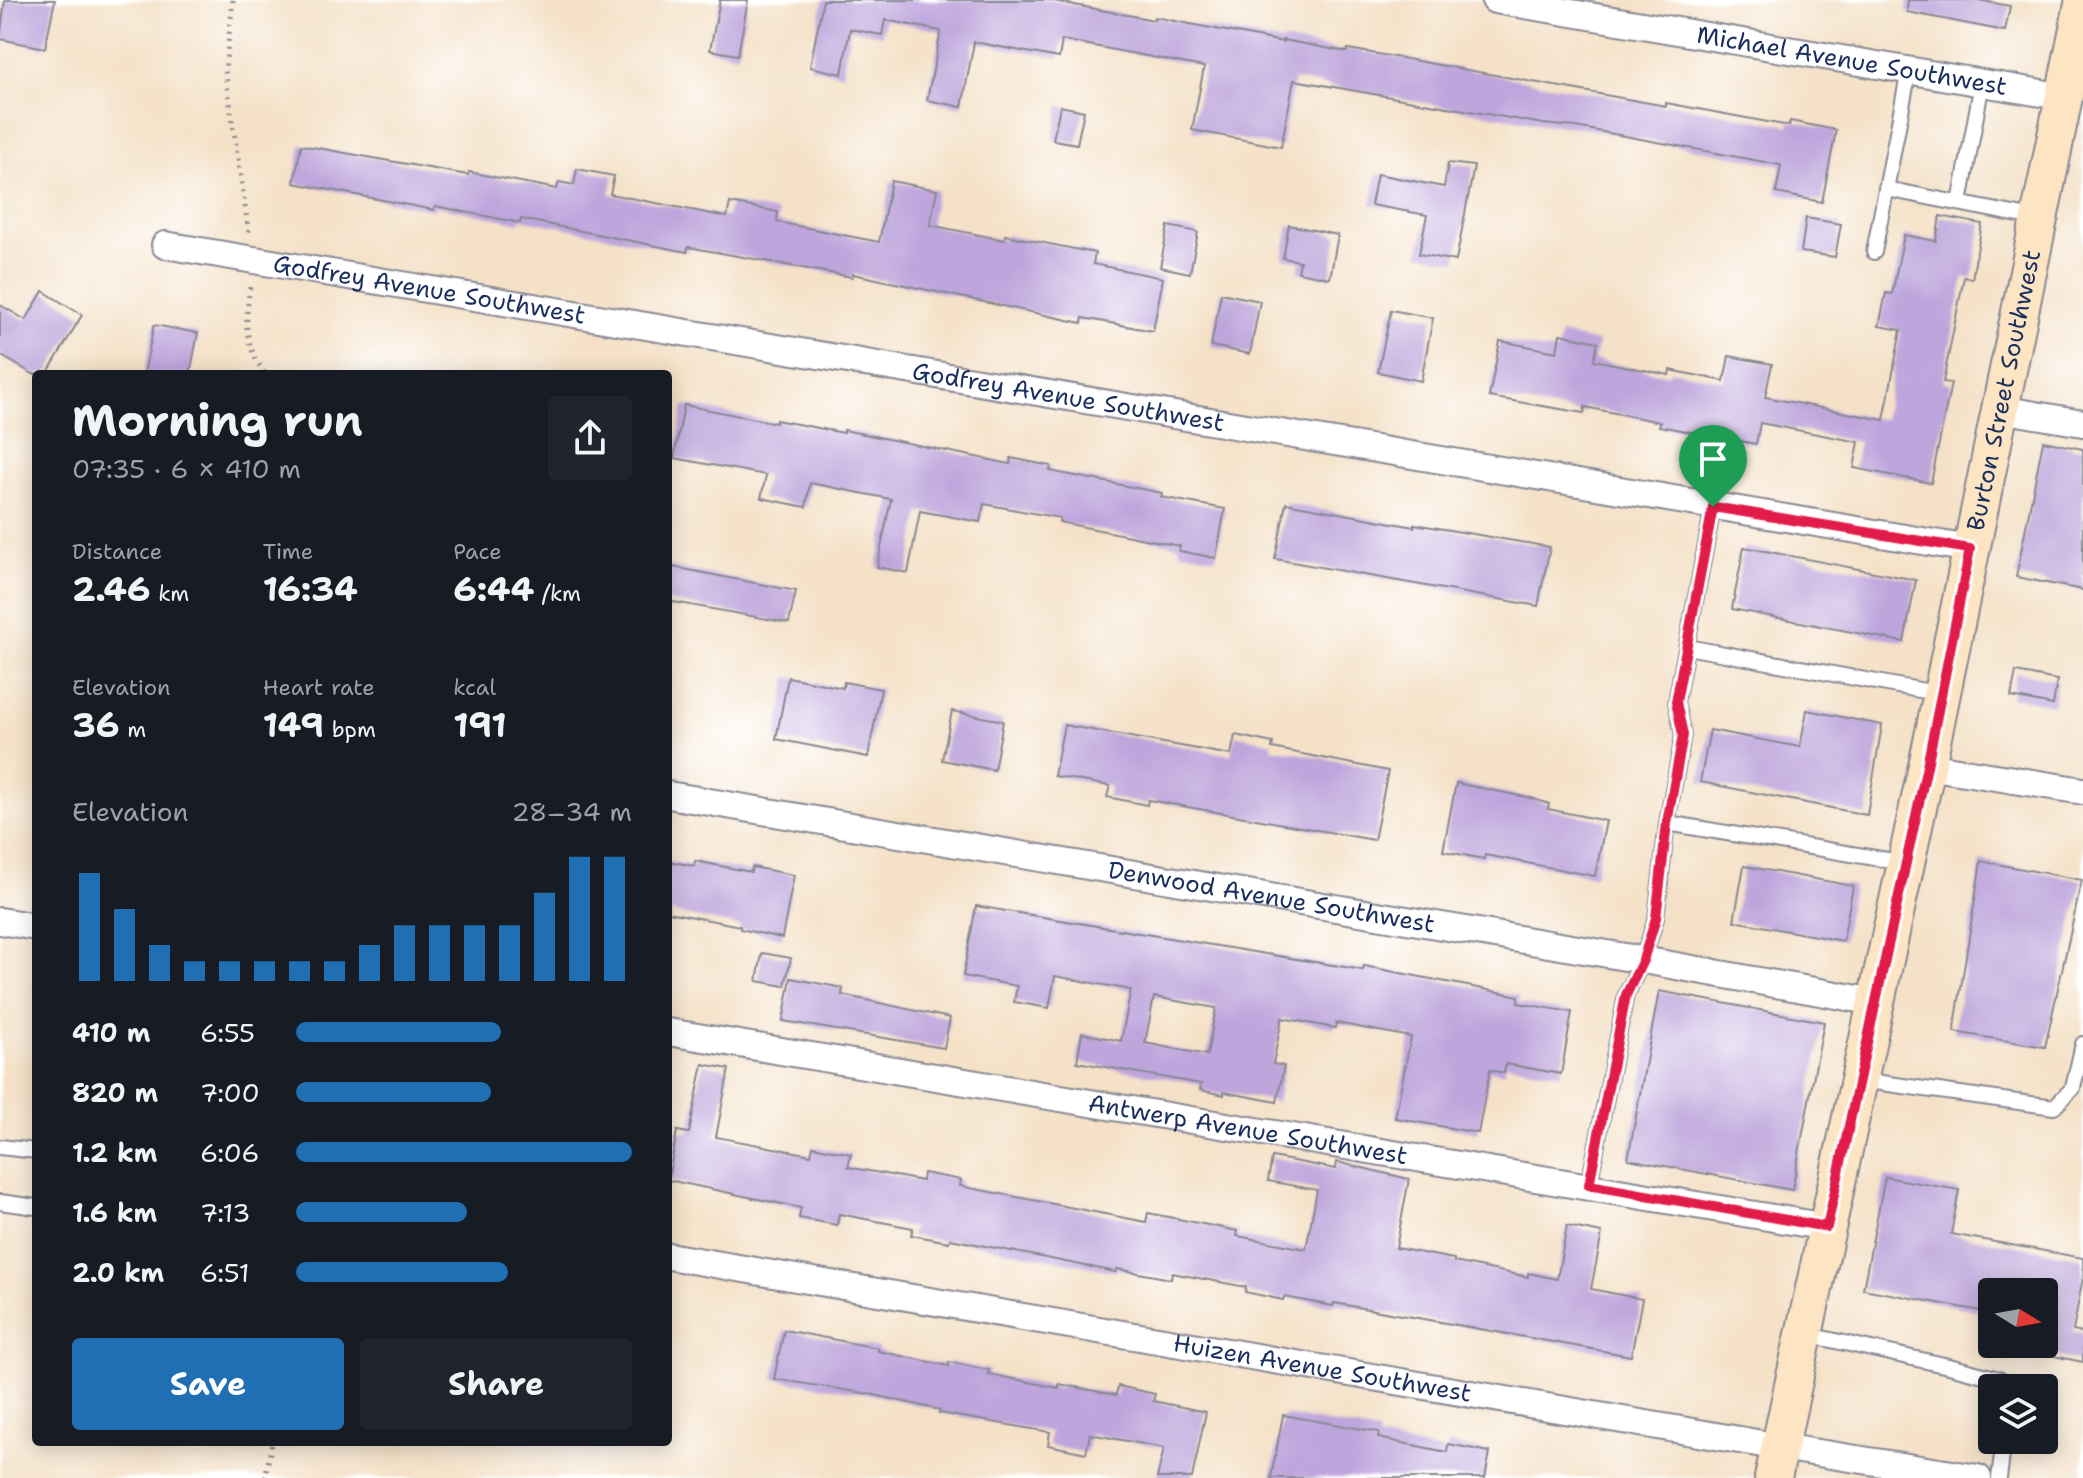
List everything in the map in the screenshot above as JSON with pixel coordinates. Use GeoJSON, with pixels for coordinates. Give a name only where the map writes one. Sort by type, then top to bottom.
{"type":"FeatureCollection","features":[{"type":"Feature","properties":{"kind":"main road","name":"Burton Street Southwest"},"geometry":{"type":"LineString","coordinates":[[1776,1463],[1927,766],[2039,219],[2079,42],[2083,4]]}},
{"type":"Feature","properties":{"kind":"street","name":"Michael Avenue Southwest"},"geometry":{"type":"LineString","coordinates":[[1495,0],[2065,97]]}},
{"type":"Feature","properties":{"kind":"street","name":"Godfrey Avenue Southwest"},"geometry":{"type":"LineString","coordinates":[[165,245],[1970,549]]}},
{"type":"Feature","properties":{"kind":"street"},"geometry":{"type":"LineString","coordinates":[[2000,409],[2083,423]]}},
{"type":"Feature","properties":{"kind":"street"},"geometry":{"type":"LineString","coordinates":[[1927,766],[2083,791]]}},
{"type":"Feature","properties":{"kind":"street","name":"Denwood Avenue Southwest"},"geometry":{"type":"LineString","coordinates":[[672,796],[1875,1002]]}},
{"type":"Feature","properties":{"kind":"street"},"geometry":{"type":"LineString","coordinates":[[0,921],[32,926]]}},
{"type":"Feature","properties":{"kind":"street","name":"Antwerp Avenue Southwest"},"geometry":{"type":"LineString","coordinates":[[672,1033],[1827,1227]]}},
{"type":"Feature","properties":{"kind":"street","name":"Huizen Avenue Southwest"},"geometry":{"type":"LineString","coordinates":[[672,1257],[1776,1463],[1978,1478]]}},
{"type":"Feature","properties":{"kind":"lane"},"geometry":{"type":"LineString","coordinates":[[1874,252],[1909,70]]}},
{"type":"Feature","properties":{"kind":"lane"},"geometry":{"type":"LineString","coordinates":[[1960,203],[1982,83]]}},
{"type":"Feature","properties":{"kind":"lane"},"geometry":{"type":"LineString","coordinates":[[1886,189],[2039,219]]}},
{"type":"Feature","properties":{"kind":"lane"},"geometry":{"type":"LineString","coordinates":[[1589,1185],[1626,995],[1643,960],[1656,918],[1667,823],[1683,735],[1676,702],[1713,507]]}},
{"type":"Feature","properties":{"kind":"lane"},"geometry":{"type":"LineString","coordinates":[[1687,647],[1941,694]]}},
{"type":"Feature","properties":{"kind":"lane"},"geometry":{"type":"LineString","coordinates":[[1667,823],[1905,863]]}},
{"type":"Feature","properties":{"kind":"lane"},"geometry":{"type":"LineString","coordinates":[[1858,1080],[2054,1107],[2073,1088],[2083,1044]]}},
{"type":"Feature","properties":{"kind":"lane"},"geometry":{"type":"LineString","coordinates":[[0,1147],[32,1151]]}},
{"type":"Feature","properties":{"kind":"lane"},"geometry":{"type":"LineString","coordinates":[[0,1202],[32,1206]]}},
{"type":"Feature","properties":{"kind":"lane"},"geometry":{"type":"LineString","coordinates":[[1804,1334],[1980,1374]]}},
{"type":"Feature","properties":{"kind":"lane"},"geometry":{"type":"LineString","coordinates":[[1999,1478],[2002,1454]]}},
{"type":"Feature","properties":{"kind":"path"},"geometry":{"type":"LineString","coordinates":[[233,0],[225,70],[249,237]]}},
{"type":"Feature","properties":{"kind":"path"},"geometry":{"type":"LineString","coordinates":[[250,280],[246,333],[254,358],[262,370]]}},
{"type":"Feature","properties":{"kind":"path"},"geometry":{"type":"LineString","coordinates":[[265,1478],[271,1446]]}},
{"type":"Feature","properties":{"kind":"building"},"geometry":{"type":"Polygon","coordinates":[[[5,0],[55,0],[45,48],[0,39],[5,0]]]}},
{"type":"Feature","properties":{"kind":"building"},"geometry":{"type":"Polygon","coordinates":[[[720,0],[748,0],[738,55],[710,50],[720,0]]]}},
{"type":"Feature","properties":{"kind":"building"},"geometry":{"type":"Polygon","coordinates":[[[823,0],[1048,0],[1283,42],[1347,52],[1348,49],[1666,106],[1666,103],[1789,126],[1790,121],[1836,130],[1822,202],[1776,193],[1781,165],[1294,80],[1281,147],[1192,130],[1204,67],[1062,40],[1059,58],[974,42],[962,107],[927,100],[941,31],[885,20],[882,35],[850,29],[842,74],[810,67],[823,0]]]}},
{"type":"Feature","properties":{"kind":"building"},"geometry":{"type":"Polygon","coordinates":[[[1908,0],[1978,0],[2010,6],[2005,31],[1907,12],[1908,0]]]}},
{"type":"Feature","properties":{"kind":"building"},"geometry":{"type":"Polygon","coordinates":[[[1060,106],[1084,111],[1077,144],[1053,140],[1060,106]]]}},
{"type":"Feature","properties":{"kind":"building"},"geometry":{"type":"Polygon","coordinates":[[[301,145],[557,189],[559,182],[574,185],[577,169],[614,176],[610,194],[727,217],[730,203],[778,212],[777,222],[879,242],[891,181],[937,190],[930,225],[1004,240],[1005,235],[1095,253],[1093,264],[1163,278],[1153,331],[1083,318],[1082,323],[853,274],[852,277],[688,247],[687,252],[521,219],[520,223],[435,206],[434,210],[294,183],[301,145]]]}},
{"type":"Feature","properties":{"kind":"building"},"geometry":{"type":"Polygon","coordinates":[[[1448,163],[1474,166],[1456,261],[1419,254],[1427,215],[1371,205],[1377,174],[1444,187],[1448,163]]]}},
{"type":"Feature","properties":{"kind":"building"},"geometry":{"type":"Polygon","coordinates":[[[1940,216],[1982,224],[1972,279],[1964,277],[1943,382],[1951,383],[1931,483],[1854,468],[1859,442],[1760,423],[1756,444],[1659,426],[1660,422],[1585,407],[1584,413],[1489,397],[1500,341],[1557,352],[1560,334],[1598,342],[1594,360],[1669,375],[1670,370],[1724,381],[1729,356],[1772,364],[1765,397],[1884,420],[1901,330],[1879,326],[1886,293],[1892,294],[1904,235],[1936,241],[1940,216]]]}},
{"type":"Feature","properties":{"kind":"building"},"geometry":{"type":"Polygon","coordinates":[[[1806,218],[1841,224],[1835,257],[1801,252],[1806,218]]]}},
{"type":"Feature","properties":{"kind":"building"},"geometry":{"type":"Polygon","coordinates":[[[1289,225],[1338,235],[1330,278],[1298,272],[1300,261],[1283,258],[1289,225]]]}},
{"type":"Feature","properties":{"kind":"building"},"geometry":{"type":"Polygon","coordinates":[[[1168,226],[1198,232],[1190,273],[1160,267],[1168,226]]]}},
{"type":"Feature","properties":{"kind":"building"},"geometry":{"type":"Polygon","coordinates":[[[43,291],[82,315],[49,370],[32,370],[32,373],[0,355],[0,305],[26,320],[43,291]]]}},
{"type":"Feature","properties":{"kind":"building"},"geometry":{"type":"Polygon","coordinates":[[[1221,293],[1260,301],[1250,354],[1211,346],[1221,293]]]}},
{"type":"Feature","properties":{"kind":"building"},"geometry":{"type":"Polygon","coordinates":[[[1391,310],[1433,318],[1421,381],[1378,372],[1391,310]]]}},
{"type":"Feature","properties":{"kind":"building"},"geometry":{"type":"Polygon","coordinates":[[[154,325],[198,333],[191,370],[145,370],[154,325]]]}},
{"type":"Feature","properties":{"kind":"building"},"geometry":{"type":"Polygon","coordinates":[[[684,405],[776,423],[776,420],[844,433],[844,430],[1010,464],[1011,458],[1051,466],[1050,471],[1225,509],[1216,558],[1179,551],[1180,546],[1059,522],[1060,518],[984,504],[980,522],[920,511],[908,573],[877,567],[891,499],[810,483],[806,507],[761,498],[766,475],[674,458],[684,405]]]}},
{"type":"Feature","properties":{"kind":"building"},"geometry":{"type":"Polygon","coordinates":[[[2043,441],[2083,449],[2083,590],[2016,577],[2043,441]]]}},
{"type":"Feature","properties":{"kind":"building"},"geometry":{"type":"Polygon","coordinates":[[[1286,503],[1414,527],[1414,524],[1550,547],[1538,606],[1275,559],[1286,503]]]}},
{"type":"Feature","properties":{"kind":"building"},"geometry":{"type":"Polygon","coordinates":[[[1744,547],[1916,580],[1904,642],[1732,609],[1744,547]]]}},
{"type":"Feature","properties":{"kind":"building"},"geometry":{"type":"Polygon","coordinates":[[[672,567],[796,591],[789,623],[672,602],[672,567]]]}},
{"type":"Feature","properties":{"kind":"building"},"geometry":{"type":"Polygon","coordinates":[[[2016,672],[2057,680],[2053,705],[2011,697],[2016,672]]]}},
{"type":"Feature","properties":{"kind":"building"},"geometry":{"type":"Polygon","coordinates":[[[788,677],[843,688],[844,682],[881,689],[868,757],[776,739],[788,677]]]}},
{"type":"Feature","properties":{"kind":"building"},"geometry":{"type":"Polygon","coordinates":[[[1807,710],[1882,725],[1867,815],[1700,782],[1710,730],[1800,747],[1807,710]]]}},
{"type":"Feature","properties":{"kind":"building"},"geometry":{"type":"Polygon","coordinates":[[[952,711],[1003,721],[994,770],[942,760],[952,711]]]}},
{"type":"Feature","properties":{"kind":"building"},"geometry":{"type":"Polygon","coordinates":[[[1064,725],[1231,755],[1235,735],[1273,743],[1272,748],[1388,771],[1374,840],[1148,800],[1147,805],[1107,797],[1110,786],[1054,776],[1064,725]]]}},
{"type":"Feature","properties":{"kind":"building"},"geometry":{"type":"Polygon","coordinates":[[[1456,783],[1531,798],[1549,804],[1548,809],[1606,821],[1595,876],[1485,855],[1484,859],[1443,851],[1456,783]]]}},
{"type":"Feature","properties":{"kind":"building"},"geometry":{"type":"Polygon","coordinates":[[[695,861],[751,872],[752,867],[794,875],[782,938],[740,929],[740,926],[672,913],[672,862],[694,866],[695,861]]]}},
{"type":"Feature","properties":{"kind":"building"},"geometry":{"type":"Polygon","coordinates":[[[1981,861],[2082,880],[2045,1047],[1954,1032],[1981,861]]]}},
{"type":"Feature","properties":{"kind":"building"},"geometry":{"type":"Polygon","coordinates":[[[1744,866],[1853,886],[1843,941],[1734,921],[1744,866]]]}},
{"type":"Feature","properties":{"kind":"building"},"geometry":{"type":"Polygon","coordinates":[[[976,906],[1363,970],[1364,966],[1519,996],[1518,1003],[1572,1012],[1561,1074],[1506,1064],[1504,1073],[1490,1070],[1478,1133],[1395,1118],[1411,1037],[1336,1023],[1335,1028],[1282,1018],[1273,1064],[1284,1066],[1277,1102],[1224,1092],[1224,1095],[1200,1090],[1201,1084],[1077,1062],[1082,1033],[1121,1041],[1131,990],[1055,976],[1049,1008],[1014,1002],[1017,986],[963,976],[976,906]],[[1154,997],[1145,1043],[1207,1055],[1216,1008],[1154,997]]]}},
{"type":"Feature","properties":{"kind":"building"},"geometry":{"type":"Polygon","coordinates":[[[762,953],[791,958],[785,986],[757,981],[762,953]]]}},
{"type":"Feature","properties":{"kind":"building"},"geometry":{"type":"Polygon","coordinates":[[[791,978],[843,988],[842,995],[950,1018],[944,1048],[783,1021],[791,978]]]}},
{"type":"Feature","properties":{"kind":"building"},"geometry":{"type":"Polygon","coordinates":[[[1659,991],[1824,1022],[1792,1190],[1628,1159],[1659,991]]]}},
{"type":"Feature","properties":{"kind":"building"},"geometry":{"type":"Polygon","coordinates":[[[703,1064],[729,1069],[716,1137],[811,1155],[813,1146],[851,1154],[848,1167],[922,1181],[923,1173],[961,1180],[960,1186],[1146,1222],[1148,1213],[1238,1231],[1237,1236],[1306,1249],[1317,1190],[1268,1181],[1272,1157],[1336,1169],[1337,1162],[1409,1179],[1396,1248],[1528,1277],[1528,1273],[1557,1279],[1567,1226],[1602,1233],[1591,1289],[1642,1299],[1631,1356],[1334,1303],[1333,1306],[1284,1297],[1283,1300],[1245,1292],[1246,1287],[1172,1273],[1171,1279],[1117,1269],[1116,1272],[950,1239],[949,1242],[911,1235],[913,1228],[839,1214],[837,1225],[799,1218],[801,1208],[672,1181],[677,1131],[689,1133],[703,1064]]]}},
{"type":"Feature","properties":{"kind":"building"},"geometry":{"type":"Polygon","coordinates":[[[1885,1177],[1959,1190],[1951,1234],[2083,1258],[2083,1277],[2073,1331],[2083,1333],[2083,1362],[2058,1357],[2058,1278],[1978,1278],[1978,1310],[1863,1289],[1885,1177]]]}},
{"type":"Feature","properties":{"kind":"building"},"geometry":{"type":"Polygon","coordinates":[[[784,1330],[878,1348],[878,1351],[949,1366],[949,1362],[989,1370],[988,1374],[1059,1388],[1059,1384],[1116,1395],[1118,1386],[1155,1394],[1153,1401],[1206,1412],[1192,1478],[1157,1478],[1164,1448],[1090,1434],[1086,1453],[1048,1445],[1050,1432],[939,1413],[940,1410],[870,1394],[774,1379],[784,1330]]]}},
{"type":"Feature","properties":{"kind":"building"},"geometry":{"type":"Polygon","coordinates":[[[1283,1415],[1379,1432],[1378,1438],[1447,1452],[1448,1444],[1490,1452],[1485,1478],[1271,1478],[1283,1415]]]}},
{"type":"Feature","properties":{"kind":"route"},"geometry":{"type":"LineString","coordinates":[[1713,507],[1970,549],[1927,766],[1827,1227],[1589,1185],[1626,995],[1643,960],[1656,918],[1667,823],[1683,735],[1676,702],[1713,507]]}}]}
